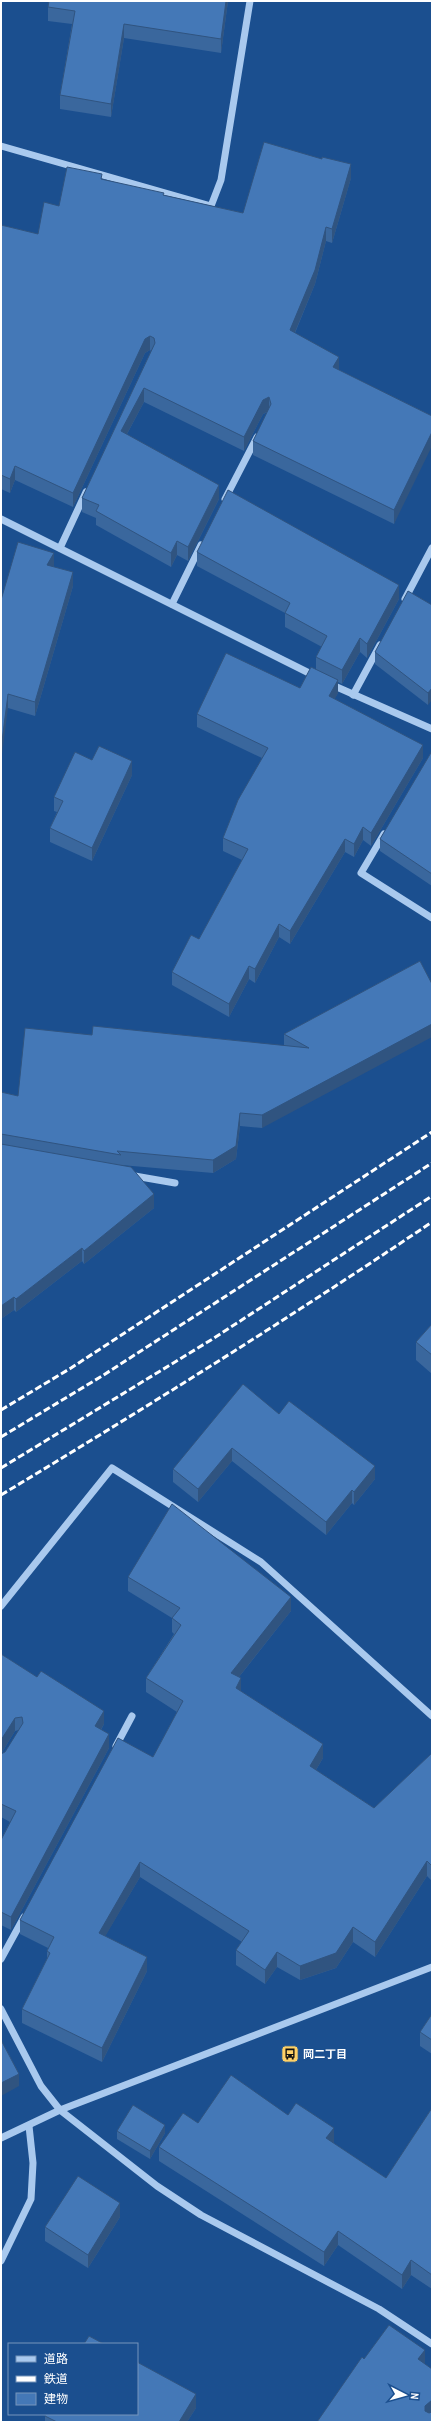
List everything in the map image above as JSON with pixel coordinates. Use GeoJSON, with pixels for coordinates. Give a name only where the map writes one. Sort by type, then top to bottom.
{"type":"FeatureCollection","features":[{"type":"Feature","properties":{"kind":"street"},"geometry":{"type":"LineString","coordinates":[[1,146],[211,206],[221,180],[250,1]]}},
{"type":"Feature","properties":{"kind":"street"},"geometry":{"type":"LineString","coordinates":[[221,507],[260,430]]}},
{"type":"Feature","properties":{"kind":"street"},"geometry":{"type":"LineString","coordinates":[[60,548],[90,483]]}},
{"type":"Feature","properties":{"kind":"street"},"geometry":{"type":"LineString","coordinates":[[1,519],[353,695],[432,729]]}},
{"type":"Feature","properties":{"kind":"street"},"geometry":{"type":"LineString","coordinates":[[172,604],[207,534]]}},
{"type":"Feature","properties":{"kind":"street"},"geometry":{"type":"LineString","coordinates":[[402,604],[432,548]]}},
{"type":"Feature","properties":{"kind":"street"},"geometry":{"type":"LineString","coordinates":[[353,695],[383,639]]}},
{"type":"Feature","properties":{"kind":"street"},"geometry":{"type":"LineString","coordinates":[[389,826],[361,873],[432,918]]}},
{"type":"Feature","properties":{"kind":"street"},"geometry":{"type":"LineString","coordinates":[[122,1173],[174,1183]]}},
{"type":"Feature","properties":{"kind":"street"},"geometry":{"type":"LineString","coordinates":[[1,1606],[112,1468],[261,1562],[432,1716]]}},
{"type":"Feature","properties":{"kind":"street"},"geometry":{"type":"LineString","coordinates":[[114,1751],[132,1716]]}},
{"type":"Feature","properties":{"kind":"street"},"geometry":{"type":"LineString","coordinates":[[1,1959],[27,1910]]}},
{"type":"Feature","properties":{"kind":"street"},"geometry":{"type":"LineString","coordinates":[[1,2138],[60,2110],[432,1967]]}},
{"type":"Feature","properties":{"kind":"street"},"geometry":{"type":"LineString","coordinates":[[1,2009],[41,2086],[60,2110],[157,2186],[202,2216],[378,2309],[432,2344]]}},
{"type":"Feature","properties":{"kind":"street"},"geometry":{"type":"LineString","coordinates":[[1,2261],[32,2199],[33,2163],[29,2126]]}},
{"type":"Feature","properties":{"kind":"building"},"geometry":{"type":"Polygon","coordinates":[[[49,1],[226,1],[221,39],[124,24],[111,104],[60,95],[75,11],[48,7],[49,1]]]}},
{"type":"Feature","properties":{"kind":"building"},"geometry":{"type":"Polygon","coordinates":[[[264,142],[322,159],[322,157],[351,164],[332,229],[326,227],[315,270],[290,330],[339,357],[333,367],[432,416],[432,432],[394,510],[253,441],[271,404],[269,397],[263,400],[244,437],[144,388],[121,431],[219,485],[188,547],[177,541],[171,553],[96,511],[99,505],[82,498],[155,343],[154,338],[150,336],[145,339],[73,493],[15,466],[10,479],[1,475],[1,225],[38,234],[44,202],[59,206],[67,167],[102,174],[101,179],[243,213],[264,142]]]}},
{"type":"Feature","properties":{"kind":"building"},"geometry":{"type":"Polygon","coordinates":[[[228,490],[399,585],[367,644],[360,638],[342,670],[316,657],[327,636],[285,613],[290,603],[197,552],[228,490]]]}},
{"type":"Feature","properties":{"kind":"building"},"geometry":{"type":"Polygon","coordinates":[[[18,542],[54,553],[47,565],[73,572],[35,702],[8,694],[1,749],[1,600],[18,542]]]}},
{"type":"Feature","properties":{"kind":"building"},"geometry":{"type":"Polygon","coordinates":[[[408,591],[432,605],[432,688],[428,693],[375,652],[408,591]]]}},
{"type":"Feature","properties":{"kind":"building"},"geometry":{"type":"Polygon","coordinates":[[[226,653],[300,688],[311,667],[338,680],[329,696],[423,745],[371,833],[363,827],[354,844],[345,839],[290,931],[279,924],[255,969],[249,966],[229,1004],[172,972],[191,935],[199,939],[248,849],[223,838],[238,800],[268,748],[197,714],[226,653]]]}},
{"type":"Feature","properties":{"kind":"building"},"geometry":{"type":"Polygon","coordinates":[[[99,746],[132,761],[92,848],[50,828],[63,801],[54,797],[75,752],[92,760],[99,746]]]}},
{"type":"Feature","properties":{"kind":"building"},"geometry":{"type":"Polygon","coordinates":[[[432,751],[432,874],[380,839],[432,751]]]}},
{"type":"Feature","properties":{"kind":"building"},"geometry":{"type":"Polygon","coordinates":[[[420,961],[432,984],[432,1024],[262,1115],[240,1113],[236,1146],[213,1160],[117,1151],[121,1155],[1,1134],[1,1092],[18,1096],[25,1028],[92,1035],[93,1026],[309,1048],[284,1034],[420,961]]]}},
{"type":"Feature","properties":{"kind":"building"},"geometry":{"type":"Polygon","coordinates":[[[1,1144],[131,1167],[154,1194],[84,1251],[82,1248],[16,1299],[14,1297],[1,1306],[1,1144]]]}},
{"type":"Feature","properties":{"kind":"building"},"geometry":{"type":"Polygon","coordinates":[[[432,1324],[432,1355],[416,1342],[432,1324]]]}},
{"type":"Feature","properties":{"kind":"building"},"geometry":{"type":"Polygon","coordinates":[[[243,1384],[279,1414],[289,1401],[375,1466],[354,1492],[352,1490],[326,1522],[232,1448],[198,1489],[173,1469],[243,1384]]]}},
{"type":"Feature","properties":{"kind":"building"},"geometry":{"type":"Polygon","coordinates":[[[172,1504],[291,1597],[231,1673],[241,1678],[236,1688],[323,1744],[310,1766],[374,1808],[432,1753],[432,1866],[427,1861],[375,1942],[353,1927],[336,1953],[300,1966],[277,1952],[265,1970],[236,1950],[249,1931],[140,1862],[99,1933],[147,1957],[102,2048],[22,2009],[50,1953],[47,1951],[54,1937],[20,1920],[118,1738],[153,1757],[183,1701],[146,1678],[181,1625],[172,1618],[180,1608],[128,1577],[172,1504]]]}},
{"type":"Feature","properties":{"kind":"building"},"geometry":{"type":"Polygon","coordinates":[[[1,1654],[37,1677],[41,1671],[104,1711],[95,1726],[109,1734],[11,1917],[1,1912],[1,1840],[16,1811],[1,1804],[1,1754],[5,1752],[23,1723],[22,1717],[15,1718],[1,1740],[1,1654]]]}},
{"type":"Feature","properties":{"kind":"building"},"geometry":{"type":"Polygon","coordinates":[[[432,2014],[432,2040],[420,2032],[432,2014]]]}},
{"type":"Feature","properties":{"kind":"building"},"geometry":{"type":"Polygon","coordinates":[[[1,2040],[19,2074],[1,2083],[1,2040]]]}},
{"type":"Feature","properties":{"kind":"building"},"geometry":{"type":"Polygon","coordinates":[[[231,2075],[288,2115],[296,2103],[334,2128],[326,2138],[386,2178],[432,2108],[432,2275],[411,2260],[402,2275],[338,2231],[324,2252],[159,2147],[183,2113],[198,2123],[231,2075]]]}},
{"type":"Feature","properties":{"kind":"building"},"geometry":{"type":"Polygon","coordinates":[[[133,2105],[165,2125],[150,2151],[117,2131],[133,2105]]]}},
{"type":"Feature","properties":{"kind":"building"},"geometry":{"type":"Polygon","coordinates":[[[78,2176],[120,2203],[88,2255],[45,2227],[78,2176]]]}},
{"type":"Feature","properties":{"kind":"building"},"geometry":{"type":"Polygon","coordinates":[[[389,2325],[425,2350],[418,2359],[432,2369],[432,2400],[425,2406],[425,2411],[429,2413],[432,2412],[432,2422],[317,2422],[362,2357],[364,2359],[389,2325]]]}},
{"type":"Feature","properties":{"kind":"building"},"geometry":{"type":"Polygon","coordinates":[[[89,2336],[102,2343],[85,2343],[89,2336]]]}},
{"type":"Feature","properties":{"kind":"building"},"geometry":{"type":"Polygon","coordinates":[[[138,2363],[196,2394],[179,2422],[57,2422],[45,2416],[138,2415],[138,2363]]]}},
{"type":"Feature","properties":{"kind":"railway"},"geometry":{"type":"LineString","coordinates":[[1,1410],[71,1368],[432,1132]]}},
{"type":"Feature","properties":{"kind":"railway"},"geometry":{"type":"LineString","coordinates":[[1,1437],[102,1376],[432,1163]]}},
{"type":"Feature","properties":{"kind":"railway"},"geometry":{"type":"LineString","coordinates":[[1,1468],[211,1340],[432,1196]]}},
{"type":"Feature","properties":{"kind":"railway"},"geometry":{"type":"LineString","coordinates":[[1,1495],[218,1361],[432,1222]]}},
{"type":"Feature","properties":{"kind":"place","name":"岡二丁目"},"geometry":{"type":"Point","coordinates":[290,2054]}}]}
